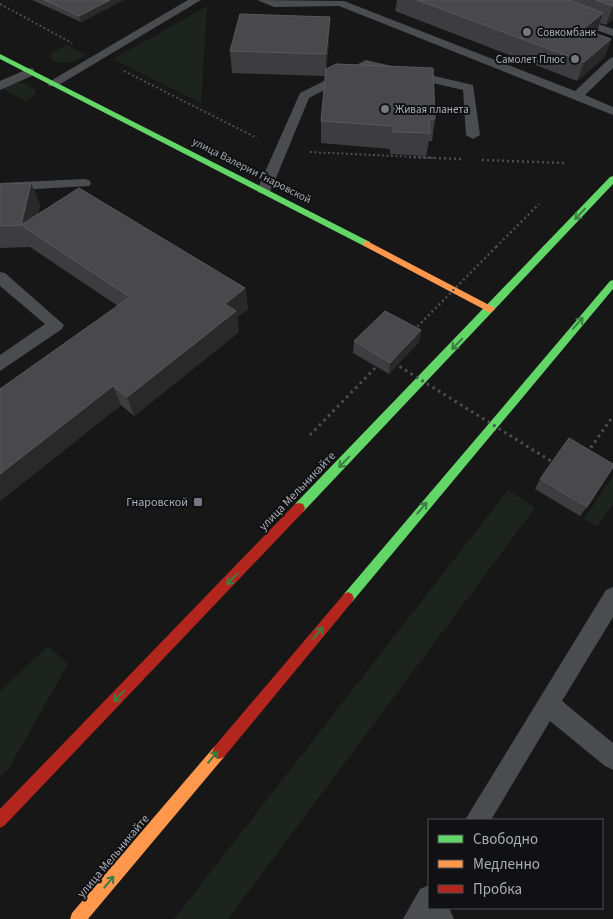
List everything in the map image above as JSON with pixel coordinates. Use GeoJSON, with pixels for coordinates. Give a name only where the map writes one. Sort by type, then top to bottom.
{"type":"FeatureCollection","features":[{"type":"Feature","properties":{"kind":"main road","name":"улица Валерии Гнаровской"},"geometry":{"type":"LineString","coordinates":[[0,56],[264,190],[490,309]]}},
{"type":"Feature","properties":{"kind":"main road","name":"улица Мельникайте"},"geometry":{"type":"LineString","coordinates":[[0,820],[613,179]]}},
{"type":"Feature","properties":{"kind":"main road","name":"улица Мельникайте"},"geometry":{"type":"LineString","coordinates":[[78,919],[613,283]]}},
{"type":"Feature","properties":{"kind":"lane"},"geometry":{"type":"LineString","coordinates":[[54,83],[196,0]]}},
{"type":"Feature","properties":{"kind":"lane"},"geometry":{"type":"LineString","coordinates":[[262,0],[274,4],[340,1],[613,111]]}},
{"type":"Feature","properties":{"kind":"lane"},"geometry":{"type":"LineString","coordinates":[[566,16],[613,33]]}},
{"type":"Feature","properties":{"kind":"lane"},"geometry":{"type":"LineString","coordinates":[[577,96],[613,61]]}},
{"type":"Feature","properties":{"kind":"lane"},"geometry":{"type":"LineString","coordinates":[[264,190],[304,96],[366,64],[469,88],[473,135]]}},
{"type":"Feature","properties":{"kind":"lane"},"geometry":{"type":"LineString","coordinates":[[0,86],[30,72]]}},
{"type":"Feature","properties":{"kind":"lane"},"geometry":{"type":"LineString","coordinates":[[0,187],[84,183]]}},
{"type":"Feature","properties":{"kind":"lane"},"geometry":{"type":"LineString","coordinates":[[0,277],[56,325],[0,364]]}},
{"type":"Feature","properties":{"kind":"lane"},"geometry":{"type":"LineString","coordinates":[[478,819],[613,597]]}},
{"type":"Feature","properties":{"kind":"lane"},"geometry":{"type":"LineString","coordinates":[[548,704],[613,758]]}},
{"type":"Feature","properties":{"kind":"path"},"geometry":{"type":"LineString","coordinates":[[414,330],[539,204]]}},
{"type":"Feature","properties":{"kind":"path"},"geometry":{"type":"LineString","coordinates":[[386,358],[555,463]]}},
{"type":"Feature","properties":{"kind":"path"},"geometry":{"type":"LineString","coordinates":[[310,434],[379,365]]}},
{"type":"Feature","properties":{"kind":"path"},"geometry":{"type":"LineString","coordinates":[[582,459],[613,416]]}},
{"type":"Feature","properties":{"kind":"shaded area"},"geometry":{"type":"Polygon","coordinates":[[[207,6],[201,103],[113,59],[207,6]]]}},
{"type":"Feature","properties":{"kind":"shaded area"},"geometry":{"type":"Polygon","coordinates":[[[67,45],[87,55],[72,62],[54,62],[50,57],[52,52],[67,45]]]}},
{"type":"Feature","properties":{"kind":"shaded area"},"geometry":{"type":"Polygon","coordinates":[[[13,83],[24,83],[36,91],[34,96],[25,101],[2,88],[13,83]]]}},
{"type":"Feature","properties":{"kind":"shaded area"},"geometry":{"type":"Polygon","coordinates":[[[613,476],[613,504],[597,527],[584,519],[613,476]]]}},
{"type":"Feature","properties":{"kind":"shaded area"},"geometry":{"type":"Polygon","coordinates":[[[508,490],[535,508],[228,919],[174,919],[508,490]]]}},
{"type":"Feature","properties":{"kind":"shaded area"},"geometry":{"type":"Polygon","coordinates":[[[48,646],[68,664],[9,768],[0,777],[0,691],[48,646]]]}},
{"type":"Feature","properties":{"kind":"building"},"geometry":{"type":"Polygon","coordinates":[[[44,0],[110,0],[79,16],[44,0]]]}},
{"type":"Feature","properties":{"kind":"building"},"geometry":{"type":"Polygon","coordinates":[[[417,0],[569,0],[603,13],[583,29],[611,39],[584,62],[417,0]]]}},
{"type":"Feature","properties":{"kind":"building"},"geometry":{"type":"Polygon","coordinates":[[[596,0],[613,0],[613,6],[596,0]]]}},
{"type":"Feature","properties":{"kind":"building"},"geometry":{"type":"Polygon","coordinates":[[[240,14],[330,17],[326,54],[230,51],[240,14]]]}},
{"type":"Feature","properties":{"kind":"building"},"geometry":{"type":"Polygon","coordinates":[[[336,64],[433,68],[435,119],[429,119],[430,133],[393,132],[393,126],[321,121],[326,69],[336,64]]]}},
{"type":"Feature","properties":{"kind":"building"},"geometry":{"type":"Polygon","coordinates":[[[31,183],[21,225],[0,226],[0,184],[31,183]]]}},
{"type":"Feature","properties":{"kind":"building"},"geometry":{"type":"Polygon","coordinates":[[[79,188],[245,288],[225,304],[236,311],[127,397],[113,386],[0,474],[0,389],[130,297],[21,225],[79,188]]]}},
{"type":"Feature","properties":{"kind":"building"},"geometry":{"type":"Polygon","coordinates":[[[385,311],[421,330],[390,363],[354,341],[385,311]]]}},
{"type":"Feature","properties":{"kind":"building"},"geometry":{"type":"Polygon","coordinates":[[[569,438],[613,464],[613,467],[587,507],[540,479],[569,438]]]}},
{"type":"Feature","properties":{"kind":"traffic: fast"},"geometry":{"type":"LineString","coordinates":[[0,56],[367,244]]}},
{"type":"Feature","properties":{"kind":"traffic: fast"},"geometry":{"type":"LineString","coordinates":[[299,508],[613,179]]}},
{"type":"Feature","properties":{"kind":"traffic: fast"},"geometry":{"type":"LineString","coordinates":[[348,598],[613,283]]}},
{"type":"Feature","properties":{"kind":"traffic: slow"},"geometry":{"type":"LineString","coordinates":[[367,244],[490,309]]}},
{"type":"Feature","properties":{"kind":"traffic: slow"},"geometry":{"type":"LineString","coordinates":[[78,919],[219,752]]}},
{"type":"Feature","properties":{"kind":"traffic: jam"},"geometry":{"type":"LineString","coordinates":[[0,820],[299,508]]}},
{"type":"Feature","properties":{"kind":"traffic: jam"},"geometry":{"type":"LineString","coordinates":[[219,752],[348,598]]}},
{"type":"Feature","properties":{"kind":"place","name":"Совкомбанк"},"geometry":{"type":"Point","coordinates":[527,32]}},
{"type":"Feature","properties":{"kind":"place","name":"Самолет Плюс"},"geometry":{"type":"Point","coordinates":[575,59]}},
{"type":"Feature","properties":{"kind":"place","name":"Живая планета"},"geometry":{"type":"Point","coordinates":[385,109]}},
{"type":"Feature","properties":{"kind":"place","name":"Гнаровской"},"geometry":{"type":"Point","coordinates":[198,502]}}]}
